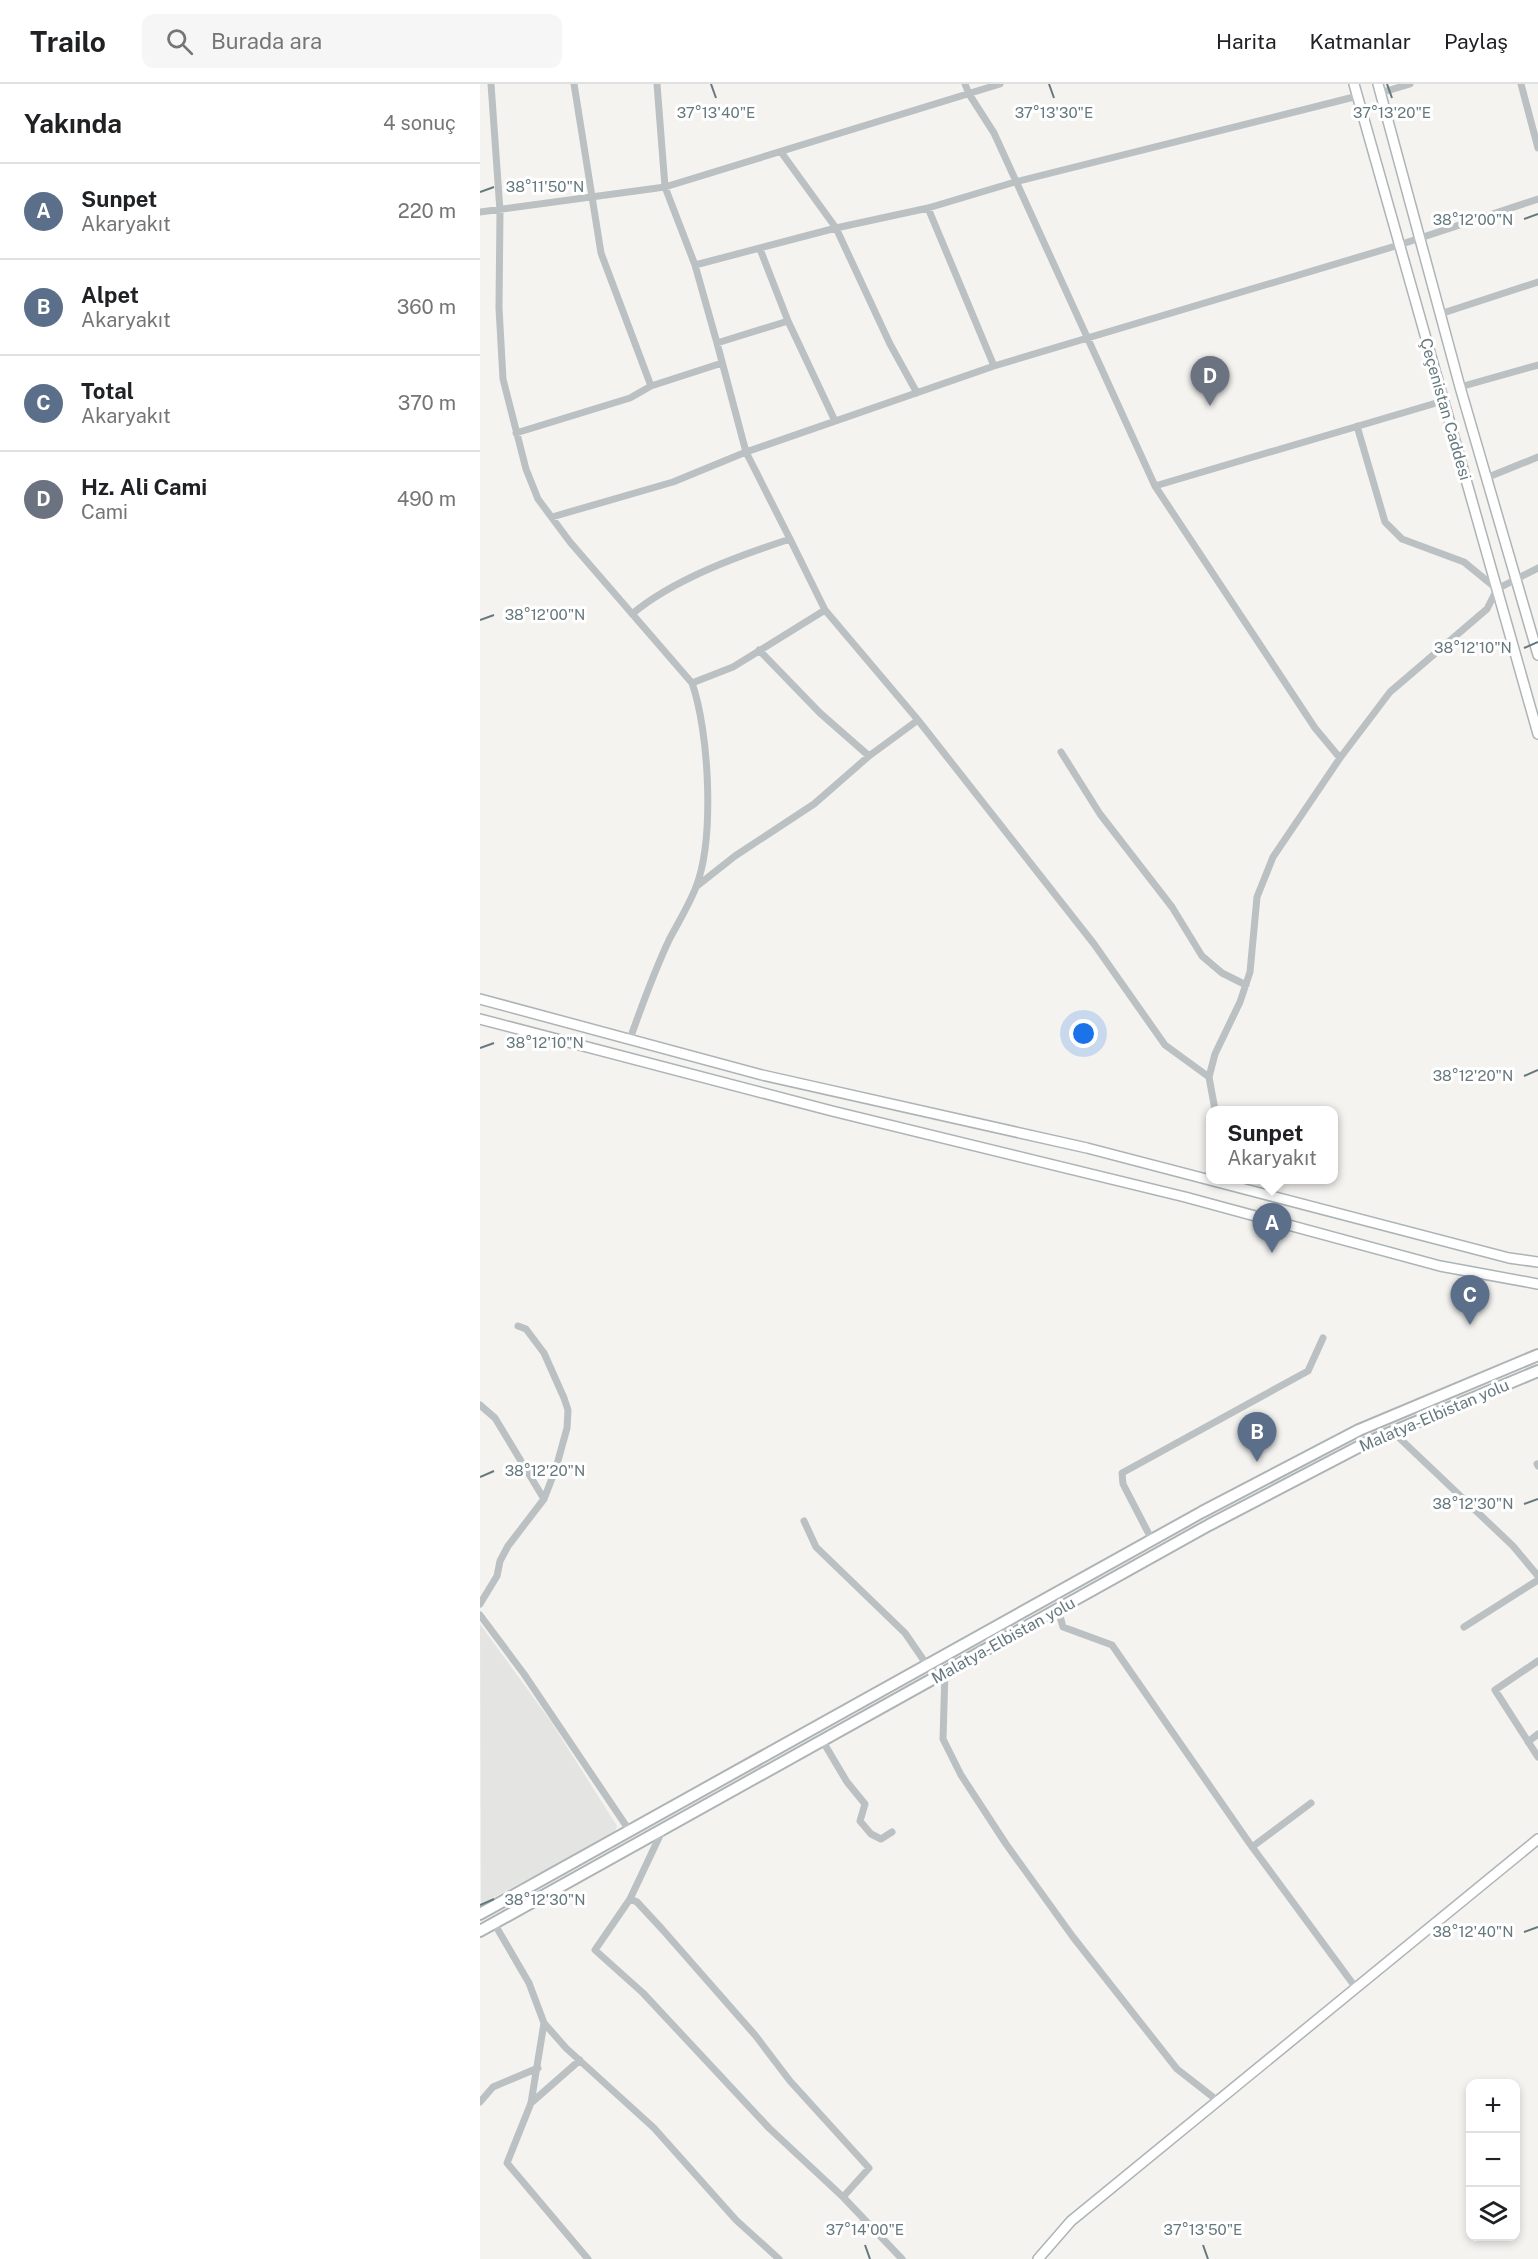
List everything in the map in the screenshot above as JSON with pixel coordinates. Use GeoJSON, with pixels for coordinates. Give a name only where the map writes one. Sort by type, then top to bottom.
{"type":"FeatureCollection","features":[{"type":"Feature","properties":{"kind":"main road","name":"Çeçenistan Caddesi"},"geometry":{"type":"LineString","coordinates":[[1354,84],[1538,734]]}},
{"type":"Feature","properties":{"kind":"main road","name":"Çeçenistan Caddesi"},"geometry":{"type":"LineString","coordinates":[[1379,88],[1460,387],[1516,579],[1536,639],[1538,655]]}},
{"type":"Feature","properties":{"kind":"main road"},"geometry":{"type":"LineString","coordinates":[[480,999],[762,1075],[1206,1176]]}},
{"type":"Feature","properties":{"kind":"main road"},"geometry":{"type":"LineString","coordinates":[[480,1019],[832,1111],[1185,1197],[1440,1266],[1538,1284]]}},
{"type":"Feature","properties":{"kind":"main road"},"geometry":{"type":"LineString","coordinates":[[1239,1184],[1509,1258],[1538,1262]]}},
{"type":"Feature","properties":{"kind":"main road","name":"Malatya-Elbistan yolu"},"geometry":{"type":"LineString","coordinates":[[480,1914],[1152,1539],[1359,1430],[1538,1355]]}},
{"type":"Feature","properties":{"kind":"main road","name":"Malatya-Elbistan yolu"},"geometry":{"type":"LineString","coordinates":[[480,1931],[1209,1525],[1393,1432],[1538,1371]]}},
{"type":"Feature","properties":{"kind":"main road"},"geometry":{"type":"LineString","coordinates":[[1038,2259],[1071,2221],[1538,1839]]}},
{"type":"Feature","properties":{"kind":"street"},"geometry":{"type":"LineString","coordinates":[[491,84],[500,211],[499,308],[503,367],[516,433],[526,469],[538,499],[632,615],[692,683],[700,705],[706,765],[707,830],[697,886],[654,973],[630,1039]]}},
{"type":"Feature","properties":{"kind":"street"},"geometry":{"type":"LineString","coordinates":[[574,84],[602,253],[651,386]]}},
{"type":"Feature","properties":{"kind":"street"},"geometry":{"type":"LineString","coordinates":[[657,84],[665,187],[695,265],[746,452],[825,610],[918,720],[1094,944],[1166,1045],[1209,1077]]}},
{"type":"Feature","properties":{"kind":"street"},"geometry":{"type":"LineString","coordinates":[[965,84],[994,133],[1155,486],[1315,728],[1340,758]]}},
{"type":"Feature","properties":{"kind":"street"},"geometry":{"type":"LineString","coordinates":[[480,212],[665,187],[1000,84]]}},
{"type":"Feature","properties":{"kind":"street"},"geometry":{"type":"LineString","coordinates":[[1379,88],[1410,84]]}},
{"type":"Feature","properties":{"kind":"street"},"geometry":{"type":"LineString","coordinates":[[1521,84],[1538,148]]}},
{"type":"Feature","properties":{"kind":"street"},"geometry":{"type":"LineString","coordinates":[[695,265],[836,228],[928,208],[1015,182],[1358,96]]}},
{"type":"Feature","properties":{"kind":"street"},"geometry":{"type":"LineString","coordinates":[[781,152],[836,228],[890,344],[917,393]]}},
{"type":"Feature","properties":{"kind":"street"},"geometry":{"type":"LineString","coordinates":[[552,517],[673,482],[746,452],[994,366],[1399,245],[1538,199]]}},
{"type":"Feature","properties":{"kind":"street"},"geometry":{"type":"LineString","coordinates":[[928,208],[994,366]]}},
{"type":"Feature","properties":{"kind":"street"},"geometry":{"type":"LineString","coordinates":[[760,249],[788,321],[835,421]]}},
{"type":"Feature","properties":{"kind":"street"},"geometry":{"type":"LineString","coordinates":[[1440,314],[1538,282]]}},
{"type":"Feature","properties":{"kind":"street"},"geometry":{"type":"LineString","coordinates":[[717,343],[788,321]]}},
{"type":"Feature","properties":{"kind":"street"},"geometry":{"type":"LineString","coordinates":[[516,433],[630,398],[651,386],[722,363]]}},
{"type":"Feature","properties":{"kind":"street"},"geometry":{"type":"LineString","coordinates":[[1460,387],[1538,365]]}},
{"type":"Feature","properties":{"kind":"street"},"geometry":{"type":"LineString","coordinates":[[1155,486],[1443,401]]}},
{"type":"Feature","properties":{"kind":"street"},"geometry":{"type":"LineString","coordinates":[[1357,426],[1385,522],[1402,539],[1464,562],[1497,589]]}},
{"type":"Feature","properties":{"kind":"street"},"geometry":{"type":"LineString","coordinates":[[1486,478],[1538,457]]}},
{"type":"Feature","properties":{"kind":"street"},"geometry":{"type":"LineString","coordinates":[[632,615],[669,590],[749,553],[790,539]]}},
{"type":"Feature","properties":{"kind":"street"},"geometry":{"type":"LineString","coordinates":[[1214,1106],[1209,1077],[1215,1054],[1240,1002],[1250,972],[1257,897],[1273,857],[1340,758],[1390,692],[1487,609],[1497,589],[1538,568]]}},
{"type":"Feature","properties":{"kind":"street"},"geometry":{"type":"LineString","coordinates":[[692,683],[733,667],[825,610]]}},
{"type":"Feature","properties":{"kind":"street"},"geometry":{"type":"LineString","coordinates":[[759,650],[820,713],[869,756]]}},
{"type":"Feature","properties":{"kind":"street"},"geometry":{"type":"LineString","coordinates":[[697,886],[735,856],[814,804],[869,756],[918,720]]}},
{"type":"Feature","properties":{"kind":"street"},"geometry":{"type":"LineString","coordinates":[[1061,752],[1100,814],[1172,907],[1202,956],[1222,974],[1246,985]]}},
{"type":"Feature","properties":{"kind":"street"},"geometry":{"type":"LineString","coordinates":[[480,1604],[497,1576],[500,1561],[508,1546],[544,1499],[556,1468],[567,1428],[568,1410],[544,1353],[526,1329],[518,1326]]}},
{"type":"Feature","properties":{"kind":"street"},"geometry":{"type":"LineString","coordinates":[[1152,1539],[1123,1484],[1122,1473],[1308,1371],[1323,1338]]}},
{"type":"Feature","properties":{"kind":"street"},"geometry":{"type":"LineString","coordinates":[[480,1405],[495,1418],[544,1499]]}},
{"type":"Feature","properties":{"kind":"street"},"geometry":{"type":"LineString","coordinates":[[1393,1432],[1513,1546],[1538,1578],[1464,1628]]}},
{"type":"Feature","properties":{"kind":"street"},"geometry":{"type":"LineString","coordinates":[[804,1521],[816,1547],[905,1633],[927,1665]]}},
{"type":"Feature","properties":{"kind":"street"},"geometry":{"type":"LineString","coordinates":[[1058,1609],[1063,1627],[1112,1645],[1252,1846],[1356,1988]]}},
{"type":"Feature","properties":{"kind":"street"},"geometry":{"type":"LineString","coordinates":[[480,1615],[524,1674],[629,1830]]}},
{"type":"Feature","properties":{"kind":"street"},"geometry":{"type":"LineString","coordinates":[[1538,1661],[1495,1690],[1538,1757]]}},
{"type":"Feature","properties":{"kind":"street"},"geometry":{"type":"LineString","coordinates":[[945,1672],[943,1739],[961,1776],[1006,1844],[1073,1937],[1177,2069],[1218,2101]]}},
{"type":"Feature","properties":{"kind":"street"},"geometry":{"type":"LineString","coordinates":[[1528,1742],[1538,1734]]}},
{"type":"Feature","properties":{"kind":"street"},"geometry":{"type":"LineString","coordinates":[[822,1740],[847,1782],[865,1804],[860,1821],[871,1834],[881,1839],[892,1832]]}},
{"type":"Feature","properties":{"kind":"street"},"geometry":{"type":"LineString","coordinates":[[1252,1846],[1311,1803]]}},
{"type":"Feature","properties":{"kind":"street"},"geometry":{"type":"LineString","coordinates":[[663,1828],[630,1899],[595,1950],[643,1993],[793,2154],[843,2197],[902,2259]]}},
{"type":"Feature","properties":{"kind":"street"},"geometry":{"type":"LineString","coordinates":[[630,1899],[637,1902],[662,1929],[755,2036],[790,2081],[869,2168],[843,2197]]}},
{"type":"Feature","properties":{"kind":"street"},"geometry":{"type":"LineString","coordinates":[[494,1923],[529,1983],[544,2023],[580,2060],[654,2128],[736,2220],[779,2259]]}},
{"type":"Feature","properties":{"kind":"street"},"geometry":{"type":"LineString","coordinates":[[544,2023],[531,2103],[507,2163],[588,2259]]}},
{"type":"Feature","properties":{"kind":"street"},"geometry":{"type":"LineString","coordinates":[[531,2103],[580,2060]]}},
{"type":"Feature","properties":{"kind":"street"},"geometry":{"type":"LineString","coordinates":[[480,2102],[493,2087],[538,2068]]}},
{"type":"Feature","properties":{"kind":"shaded area"},"geometry":{"type":"Polygon","coordinates":[[[480,1624],[552,1723],[617,1826],[614,1834],[481,1904],[480,1624]]]}},
{"type":"Feature","properties":{"kind":"place","name":"Hz. Ali Cami"},"geometry":{"type":"Point","coordinates":[1210,406]}},
{"type":"Feature","properties":{"kind":"place","name":"Sunpet"},"geometry":{"type":"Point","coordinates":[1272,1253]}},
{"type":"Feature","properties":{"kind":"place","name":"Total"},"geometry":{"type":"Point","coordinates":[1470,1325]}},
{"type":"Feature","properties":{"kind":"place","name":"Alpet"},"geometry":{"type":"Point","coordinates":[1257,1462]}}]}
